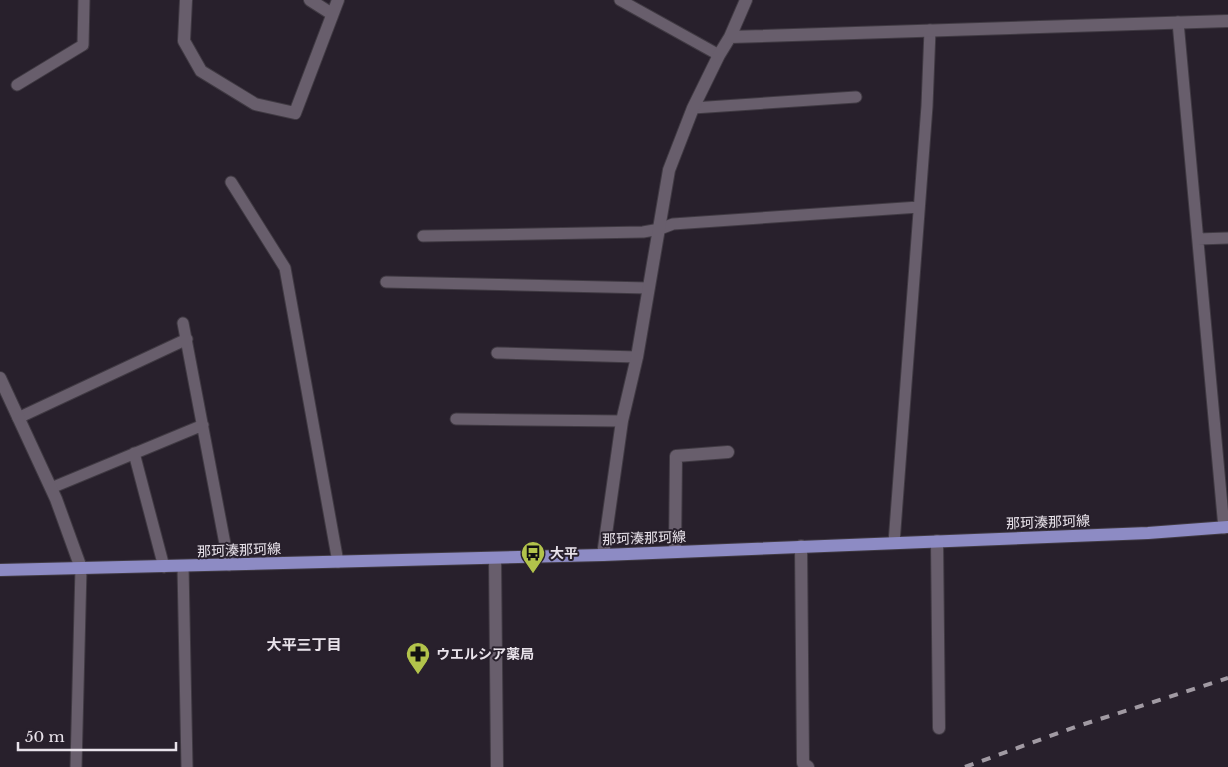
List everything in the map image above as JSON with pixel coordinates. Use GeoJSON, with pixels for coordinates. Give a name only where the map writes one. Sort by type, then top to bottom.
{"type":"FeatureCollection","features":[{"type":"Feature","properties":{"kind":"main road","name":"那珂湊那珂線"},"geometry":{"type":"LineString","coordinates":[[0,570],[603,555],[1148,534],[1226,528]]}},
{"type":"Feature","properties":{"kind":"street"},"geometry":{"type":"LineString","coordinates":[[186,0],[184,41],[201,71],[255,104],[295,113],[338,0]]}},
{"type":"Feature","properties":{"kind":"street"},"geometry":{"type":"LineString","coordinates":[[310,0],[332,14]]}},
{"type":"Feature","properties":{"kind":"street"},"geometry":{"type":"LineString","coordinates":[[603,555],[622,421],[637,357],[669,170],[694,108],[719,55],[730,37],[746,0]]}},
{"type":"Feature","properties":{"kind":"street"},"geometry":{"type":"LineString","coordinates":[[730,37],[1178,22],[1228,22]]}},
{"type":"Feature","properties":{"kind":"street"},"geometry":{"type":"LineString","coordinates":[[0,378],[51,488],[81,568]]}},
{"type":"Feature","properties":{"kind":"street"},"geometry":{"type":"LineString","coordinates":[[675,552],[676,456],[728,452]]}},
{"type":"Feature","properties":{"kind":"street"},"geometry":{"type":"LineString","coordinates":[[937,541],[939,728]]}},
{"type":"Feature","properties":{"kind":"street"},"geometry":{"type":"LineString","coordinates":[[801,546],[803,763],[808,767]]}},
{"type":"Feature","properties":{"kind":"street"},"geometry":{"type":"LineString","coordinates":[[495,558],[497,767]]}},
{"type":"Feature","properties":{"kind":"lane"},"geometry":{"type":"LineString","coordinates":[[17,86],[84,45],[84,0]]}},
{"type":"Feature","properties":{"kind":"lane"},"geometry":{"type":"LineString","coordinates":[[620,0],[719,55]]}},
{"type":"Feature","properties":{"kind":"lane"},"geometry":{"type":"LineString","coordinates":[[1178,22],[1226,528]]}},
{"type":"Feature","properties":{"kind":"lane"},"geometry":{"type":"LineString","coordinates":[[894,543],[927,106],[930,30]]}},
{"type":"Feature","properties":{"kind":"lane"},"geometry":{"type":"LineString","coordinates":[[694,108],[856,97]]}},
{"type":"Feature","properties":{"kind":"lane"},"geometry":{"type":"LineString","coordinates":[[231,182],[284,268],[338,562]]}},
{"type":"Feature","properties":{"kind":"lane"},"geometry":{"type":"LineString","coordinates":[[423,236],[643,232],[673,224],[919,207]]}},
{"type":"Feature","properties":{"kind":"lane"},"geometry":{"type":"LineString","coordinates":[[1198,239],[1228,238]]}},
{"type":"Feature","properties":{"kind":"lane"},"geometry":{"type":"LineString","coordinates":[[386,282],[648,288]]}},
{"type":"Feature","properties":{"kind":"lane"},"geometry":{"type":"LineString","coordinates":[[184,323],[229,565]]}},
{"type":"Feature","properties":{"kind":"lane"},"geometry":{"type":"LineString","coordinates":[[18,418],[186,339]]}},
{"type":"Feature","properties":{"kind":"lane"},"geometry":{"type":"LineString","coordinates":[[497,353],[637,357]]}},
{"type":"Feature","properties":{"kind":"lane"},"geometry":{"type":"LineString","coordinates":[[456,419],[622,421]]}},
{"type":"Feature","properties":{"kind":"lane"},"geometry":{"type":"LineString","coordinates":[[51,488],[203,425]]}},
{"type":"Feature","properties":{"kind":"lane"},"geometry":{"type":"LineString","coordinates":[[134,453],[164,567]]}},
{"type":"Feature","properties":{"kind":"lane"},"geometry":{"type":"LineString","coordinates":[[183,566],[187,767]]}},
{"type":"Feature","properties":{"kind":"lane"},"geometry":{"type":"LineString","coordinates":[[76,767],[81,568]]}},
{"type":"Feature","properties":{"kind":"railway"},"geometry":{"type":"LineString","coordinates":[[965,767],[1075,727],[1228,678]]}},
{"type":"Feature","properties":{"kind":"place","name":"大平"},"geometry":{"type":"Point","coordinates":[533,574]}},
{"type":"Feature","properties":{"kind":"place","name":"ウエルシア薬局"},"geometry":{"type":"Point","coordinates":[418,675]}},
{"type":"Feature","properties":{"kind":"district","name":"大平三丁目"},"geometry":{"type":"Point","coordinates":[304,645]}}]}
